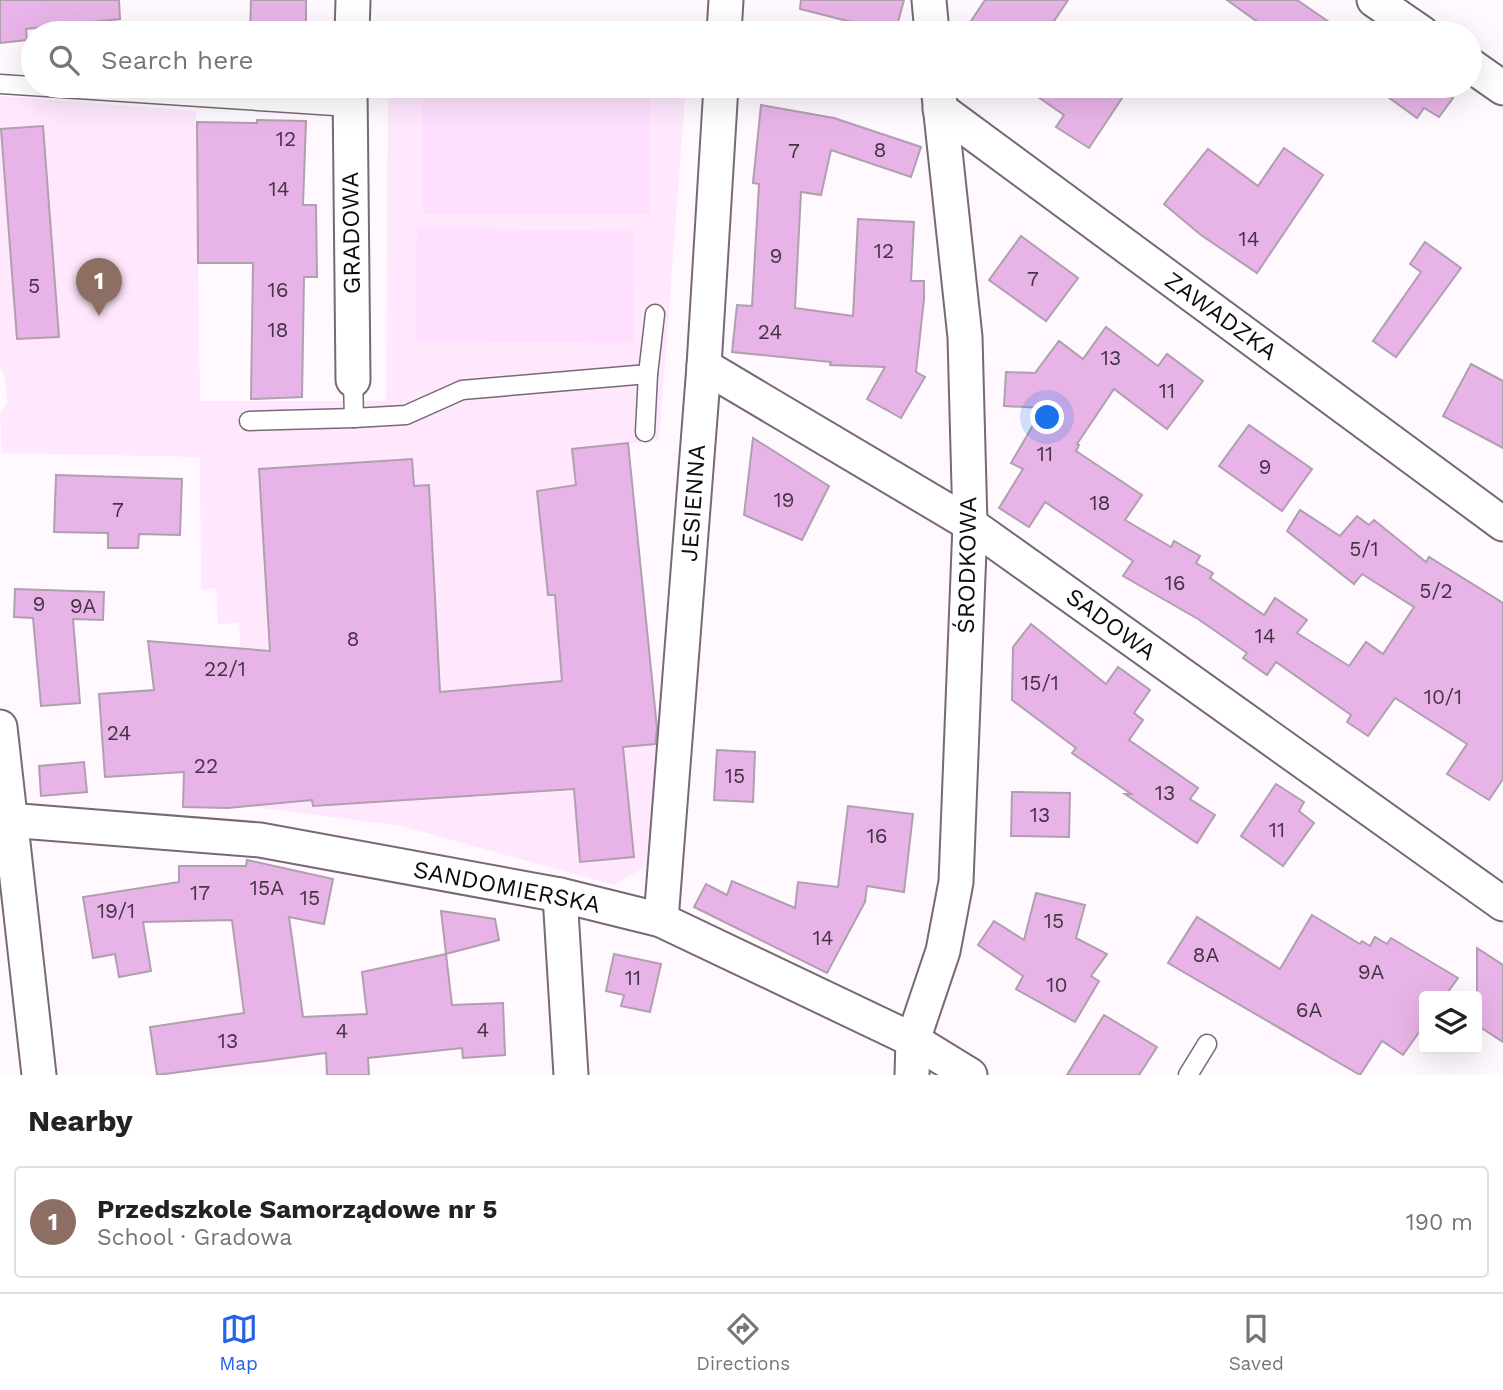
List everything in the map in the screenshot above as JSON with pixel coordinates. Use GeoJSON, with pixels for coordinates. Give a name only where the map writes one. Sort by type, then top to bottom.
{"type":"FeatureCollection","features":[{"type":"Feature","properties":{"kind":"street"},"geometry":{"type":"LineString","coordinates":[[352,21],[353,0]]}},
{"type":"Feature","properties":{"kind":"street"},"geometry":{"type":"LineString","coordinates":[[725,21],[726,0]]}},
{"type":"Feature","properties":{"kind":"street"},"geometry":{"type":"LineString","coordinates":[[929,0],[932,21]]}},
{"type":"Feature","properties":{"kind":"street"},"geometry":{"type":"LineString","coordinates":[[1374,0],[1405,21]]}},
{"type":"Feature","properties":{"kind":"street"},"geometry":{"type":"LineString","coordinates":[[1482,73],[1503,88]]}},
{"type":"Feature","properties":{"kind":"street","name":"GRADOWA"},"geometry":{"type":"LineString","coordinates":[[350,98],[353,380]]}},
{"type":"Feature","properties":{"kind":"street","name":"JESIENNA"},"geometry":{"type":"LineString","coordinates":[[661,920],[704,366],[719,98]]}},
{"type":"Feature","properties":{"kind":"street","name":"ŚRODKOWA"},"geometry":{"type":"LineString","coordinates":[[912,1075],[913,1040],[943,951],[956,881],[970,524],[965,337],[939,98]]}},
{"type":"Feature","properties":{"kind":"street","name":"ZAWADZKA"},"geometry":{"type":"LineString","coordinates":[[940,98],[1503,524]]}},
{"type":"Feature","properties":{"kind":"street","name":"SADOWA"},"geometry":{"type":"LineString","coordinates":[[704,366],[970,524],[1503,904]]}},
{"type":"Feature","properties":{"kind":"street"},"geometry":{"type":"LineString","coordinates":[[0,727],[8,820],[39,1075]]}},
{"type":"Feature","properties":{"kind":"street","name":"SANDOMIERSKA"},"geometry":{"type":"LineString","coordinates":[[8,820],[260,840],[560,895],[661,920],[913,1040],[970,1075]]}},
{"type":"Feature","properties":{"kind":"street"},"geometry":{"type":"LineString","coordinates":[[560,895],[571,1075]]}},
{"type":"Feature","properties":{"kind":"lane"},"geometry":{"type":"LineString","coordinates":[[0,84],[21,85]]}},
{"type":"Feature","properties":{"kind":"lane"},"geometry":{"type":"LineString","coordinates":[[645,432],[655,314]]}},
{"type":"Feature","properties":{"kind":"lane"},"geometry":{"type":"LineString","coordinates":[[249,421],[406,415],[462,390],[649,374]]}},
{"type":"Feature","properties":{"kind":"lane"},"geometry":{"type":"LineString","coordinates":[[353,380],[354,418]]}},
{"type":"Feature","properties":{"kind":"lane"},"geometry":{"type":"LineString","coordinates":[[1188,1075],[1207,1044]]}},
{"type":"Feature","properties":{"kind":"shaded area"},"geometry":{"type":"Polygon","coordinates":[[[0,96],[196,111],[200,401],[386,401],[388,98],[685,98],[659,440],[628,444],[658,744],[647,866],[614,885],[401,826],[247,806],[239,622],[218,625],[216,588],[201,590],[200,457],[2,453],[0,412],[7,403],[5,376],[0,369],[0,96]]]}},
{"type":"Feature","properties":{"kind":"shaded area"},"geometry":{"type":"Polygon","coordinates":[[[423,98],[650,98],[650,214],[423,214],[423,98]]]}},
{"type":"Feature","properties":{"kind":"shaded area"},"geometry":{"type":"Polygon","coordinates":[[[417,228],[635,231],[633,343],[415,341],[417,228]]]}},
{"type":"Feature","properties":{"kind":"building"},"geometry":{"type":"Polygon","coordinates":[[[0,0],[119,0],[120,19],[21,21],[21,41],[0,43],[0,0]]]}},
{"type":"Feature","properties":{"kind":"building"},"geometry":{"type":"Polygon","coordinates":[[[251,0],[306,0],[306,21],[250,21],[251,0]]]}},
{"type":"Feature","properties":{"kind":"building"},"geometry":{"type":"Polygon","coordinates":[[[801,0],[904,0],[898,21],[848,21],[800,9],[801,0]]]}},
{"type":"Feature","properties":{"kind":"building"},"geometry":{"type":"Polygon","coordinates":[[[985,0],[1068,0],[1054,21],[971,21],[985,0]]]}},
{"type":"Feature","properties":{"kind":"building"},"geometry":{"type":"Polygon","coordinates":[[[1227,0],[1297,0],[1328,21],[1256,21],[1227,0]]]}},
{"type":"Feature","properties":{"kind":"building"},"geometry":{"type":"Polygon","coordinates":[[[1039,98],[1122,98],[1089,148],[1056,127],[1064,115],[1039,98]]]}},
{"type":"Feature","properties":{"kind":"building"},"geometry":{"type":"Polygon","coordinates":[[[1390,98],[1453,98],[1439,117],[1424,108],[1417,118],[1390,98]]]}},
{"type":"Feature","properties":{"kind":"building"},"geometry":{"type":"Polygon","coordinates":[[[761,105],[834,118],[921,147],[911,177],[831,150],[821,195],[801,192],[795,308],[853,316],[858,219],[914,222],[911,281],[924,281],[916,372],[925,377],[901,418],[867,399],[885,367],[830,365],[831,362],[732,352],[737,305],[752,306],[759,184],[753,183],[761,105]]]}},
{"type":"Feature","properties":{"kind":"building"},"geometry":{"type":"Polygon","coordinates":[[[257,120],[306,121],[303,205],[316,205],[317,277],[304,277],[302,397],[251,399],[253,263],[198,263],[197,122],[257,123],[257,120]]]}},
{"type":"Feature","properties":{"kind":"building"},"geometry":{"type":"Polygon","coordinates":[[[43,126],[59,337],[17,339],[1,129],[43,126]]]}},
{"type":"Feature","properties":{"kind":"building"},"geometry":{"type":"Polygon","coordinates":[[[1284,148],[1323,175],[1257,273],[1201,235],[1164,204],[1208,149],[1258,186],[1284,148]]]}},
{"type":"Feature","properties":{"kind":"building"},"geometry":{"type":"Polygon","coordinates":[[[1021,236],[1078,278],[1046,321],[989,280],[1021,236]]]}},
{"type":"Feature","properties":{"kind":"building"},"geometry":{"type":"Polygon","coordinates":[[[1425,242],[1461,268],[1396,357],[1373,341],[1421,272],[1410,264],[1425,242]]]}},
{"type":"Feature","properties":{"kind":"building"},"geometry":{"type":"Polygon","coordinates":[[[1106,327],[1158,366],[1167,354],[1203,381],[1167,429],[1114,389],[1077,444],[1079,445],[1076,451],[1142,495],[1125,520],[1171,547],[1174,541],[1200,556],[1196,563],[1213,573],[1210,578],[1264,615],[1275,598],[1307,620],[1297,633],[1349,666],[1366,642],[1383,654],[1414,607],[1362,574],[1354,584],[1287,531],[1300,510],[1340,536],[1357,516],[1369,525],[1374,520],[1426,562],[1429,557],[1503,603],[1503,779],[1489,800],[1447,774],[1467,744],[1395,698],[1368,736],[1347,722],[1351,715],[1276,662],[1267,675],[1243,658],[1247,653],[1198,619],[1123,576],[1133,561],[1045,502],[1029,527],[999,508],[1023,469],[1011,463],[1043,408],[1004,406],[1006,372],[1035,373],[1059,341],[1083,359],[1106,327]]]}},
{"type":"Feature","properties":{"kind":"building"},"geometry":{"type":"Polygon","coordinates":[[[1471,364],[1503,381],[1503,448],[1443,416],[1471,364]]]}},
{"type":"Feature","properties":{"kind":"building"},"geometry":{"type":"Polygon","coordinates":[[[1249,425],[1312,469],[1282,511],[1219,466],[1249,425]]]}},
{"type":"Feature","properties":{"kind":"building"},"geometry":{"type":"Polygon","coordinates":[[[753,438],[829,486],[802,540],[744,515],[753,438]]]}},
{"type":"Feature","properties":{"kind":"building"},"geometry":{"type":"Polygon","coordinates":[[[628,443],[657,728],[655,744],[623,747],[634,857],[580,862],[574,789],[313,806],[312,800],[228,808],[183,807],[184,772],[105,777],[99,694],[154,690],[148,641],[270,651],[259,469],[412,459],[414,486],[429,485],[440,692],[562,681],[555,595],[548,595],[537,491],[576,485],[572,449],[628,443]]]}},
{"type":"Feature","properties":{"kind":"building"},"geometry":{"type":"Polygon","coordinates":[[[56,475],[182,479],[180,535],[139,534],[138,548],[108,548],[108,533],[54,532],[56,475]]]}},
{"type":"Feature","properties":{"kind":"building"},"geometry":{"type":"Polygon","coordinates":[[[15,589],[104,592],[103,620],[73,619],[80,703],[41,706],[33,618],[14,617],[15,589]]]}},
{"type":"Feature","properties":{"kind":"building"},"geometry":{"type":"Polygon","coordinates":[[[1031,624],[1106,684],[1118,667],[1150,690],[1134,713],[1143,720],[1129,740],[1198,788],[1190,799],[1215,815],[1197,843],[1125,794],[1131,794],[1072,753],[1076,748],[1012,700],[1013,647],[1031,624]]]}},
{"type":"Feature","properties":{"kind":"building"},"geometry":{"type":"Polygon","coordinates":[[[717,750],[755,752],[753,802],[714,800],[717,750]]]}},
{"type":"Feature","properties":{"kind":"building"},"geometry":{"type":"Polygon","coordinates":[[[84,762],[87,792],[41,796],[39,766],[84,762]]]}},
{"type":"Feature","properties":{"kind":"building"},"geometry":{"type":"Polygon","coordinates":[[[1276,784],[1304,802],[1299,811],[1314,823],[1283,866],[1241,836],[1276,784]]]}},
{"type":"Feature","properties":{"kind":"building"},"geometry":{"type":"Polygon","coordinates":[[[1012,792],[1070,793],[1069,837],[1011,836],[1012,792]]]}},
{"type":"Feature","properties":{"kind":"building"},"geometry":{"type":"Polygon","coordinates":[[[848,806],[913,814],[904,892],[867,886],[865,902],[827,973],[694,907],[706,884],[727,895],[732,881],[795,908],[798,882],[838,887],[848,806]]]}},
{"type":"Feature","properties":{"kind":"building"},"geometry":{"type":"Polygon","coordinates":[[[247,860],[333,879],[324,924],[289,917],[303,1017],[367,1014],[362,972],[446,954],[452,1005],[503,1003],[505,1055],[463,1058],[462,1048],[368,1058],[369,1075],[327,1075],[326,1053],[157,1075],[150,1027],[244,1013],[232,920],[143,922],[151,971],[119,977],[115,954],[93,958],[83,897],[179,882],[179,866],[246,866],[247,860]]]}},
{"type":"Feature","properties":{"kind":"building"},"geometry":{"type":"Polygon","coordinates":[[[1036,893],[1085,905],[1076,938],[1107,954],[1091,976],[1099,981],[1075,1022],[1016,989],[1023,976],[978,945],[994,921],[1024,940],[1036,893]]]}},
{"type":"Feature","properties":{"kind":"building"},"geometry":{"type":"Polygon","coordinates":[[[441,911],[495,919],[499,940],[446,954],[441,911]]]}},
{"type":"Feature","properties":{"kind":"building"},"geometry":{"type":"Polygon","coordinates":[[[1312,915],[1360,944],[1362,941],[1370,946],[1375,937],[1387,944],[1391,938],[1458,978],[1449,991],[1419,991],[1419,1032],[1403,1055],[1382,1041],[1360,1075],[1168,963],[1197,917],[1280,969],[1312,915]]]}},
{"type":"Feature","properties":{"kind":"building"},"geometry":{"type":"Polygon","coordinates":[[[1477,948],[1503,965],[1503,1042],[1482,1028],[1482,991],[1477,991],[1477,948]]]}},
{"type":"Feature","properties":{"kind":"building"},"geometry":{"type":"Polygon","coordinates":[[[614,954],[661,964],[650,1012],[621,1006],[624,995],[606,991],[614,954]]]}},
{"type":"Feature","properties":{"kind":"building"},"geometry":{"type":"Polygon","coordinates":[[[1104,1015],[1157,1047],[1139,1075],[1067,1075],[1104,1015]]]}},
{"type":"Feature","properties":{"kind":"place","name":"Przedszkole Samorządowe nr 5"},"geometry":{"type":"Point","coordinates":[99,316]}}]}
